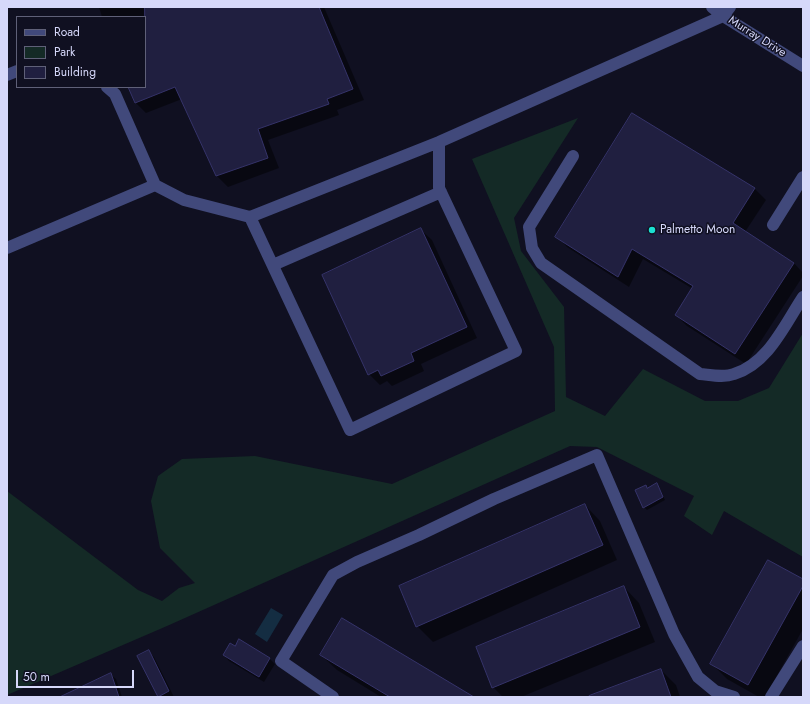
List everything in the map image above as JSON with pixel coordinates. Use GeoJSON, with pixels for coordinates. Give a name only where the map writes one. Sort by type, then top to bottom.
{"type":"FeatureCollection","features":[{"type":"Feature","properties":{"kind":"street","name":"Murray Drive"},"geometry":{"type":"LineString","coordinates":[[712,7],[727,12],[803,66]]}},
{"type":"Feature","properties":{"kind":"street"},"geometry":{"type":"LineString","coordinates":[[108,88],[115,94],[155,185],[184,200],[250,217],[439,142],[727,12]]}},
{"type":"Feature","properties":{"kind":"street"},"geometry":{"type":"LineString","coordinates":[[250,217],[350,430],[516,351],[439,188],[439,142]]}},
{"type":"Feature","properties":{"kind":"street"},"geometry":{"type":"LineString","coordinates":[[573,156],[529,227],[532,248],[541,263],[700,374],[716,376],[734,375],[749,368],[764,356],[803,297]]}},
{"type":"Feature","properties":{"kind":"street"},"geometry":{"type":"LineString","coordinates":[[773,225],[802,179]]}},
{"type":"Feature","properties":{"kind":"street"},"geometry":{"type":"LineString","coordinates":[[7,248],[155,185]]}},
{"type":"Feature","properties":{"kind":"street"},"geometry":{"type":"LineString","coordinates":[[273,265],[441,192]]}},
{"type":"Feature","properties":{"kind":"street"},"geometry":{"type":"LineString","coordinates":[[333,697],[281,661],[333,575],[357,562],[419,535],[494,499],[597,455],[674,634],[698,677],[713,694],[734,697]]}},
{"type":"Feature","properties":{"kind":"street"},"geometry":{"type":"LineString","coordinates":[[771,697],[803,646]]}},
{"type":"Feature","properties":{"kind":"green space"},"geometry":{"type":"Polygon","coordinates":[[[578,118],[514,218],[521,251],[564,307],[566,397],[605,416],[643,369],[705,401],[738,401],[769,388],[803,333],[803,557],[724,511],[712,535],[684,516],[694,496],[597,447],[570,446],[167,626],[7,695],[7,491],[138,590],[162,601],[179,588],[195,583],[160,548],[151,501],[158,476],[182,459],[255,456],[392,484],[555,411],[554,347],[472,159],[578,118]]]}},
{"type":"Feature","properties":{"kind":"water"},"geometry":{"type":"Polygon","coordinates":[[[271,608],[283,615],[267,642],[255,634],[271,608]]]}},
{"type":"Feature","properties":{"kind":"building"},"geometry":{"type":"Polygon","coordinates":[[[145,7],[319,7],[353,89],[327,99],[329,104],[258,129],[268,158],[216,176],[175,87],[135,103],[128,88],[146,88],[145,7]]]}},
{"type":"Feature","properties":{"kind":"building","name":"Palmetto Moon"},"geometry":{"type":"Polygon","coordinates":[[[632,113],[755,188],[733,223],[794,263],[735,354],[675,315],[693,286],[632,249],[618,277],[555,237],[632,113]]]}},
{"type":"Feature","properties":{"kind":"building"},"geometry":{"type":"Polygon","coordinates":[[[421,228],[467,327],[411,353],[414,361],[381,376],[378,370],[368,375],[322,275],[421,228]]]}},
{"type":"Feature","properties":{"kind":"building"},"geometry":{"type":"Polygon","coordinates":[[[657,483],[663,497],[643,508],[635,490],[646,485],[647,488],[657,483]]]}},
{"type":"Feature","properties":{"kind":"building"},"geometry":{"type":"Polygon","coordinates":[[[585,504],[603,545],[416,627],[399,586],[585,504]]]}},
{"type":"Feature","properties":{"kind":"building"},"geometry":{"type":"Polygon","coordinates":[[[768,560],[803,579],[803,586],[748,685],[710,664],[768,560]]]}},
{"type":"Feature","properties":{"kind":"building"},"geometry":{"type":"Polygon","coordinates":[[[624,586],[640,627],[492,688],[476,647],[624,586]]]}},
{"type":"Feature","properties":{"kind":"building"},"geometry":{"type":"Polygon","coordinates":[[[342,618],[474,697],[390,697],[320,655],[342,618]]]}},
{"type":"Feature","properties":{"kind":"building"},"geometry":{"type":"Polygon","coordinates":[[[239,639],[270,658],[259,677],[223,655],[230,643],[235,646],[239,639]]]}},
{"type":"Feature","properties":{"kind":"building"},"geometry":{"type":"Polygon","coordinates":[[[149,650],[169,691],[158,697],[137,656],[149,650]]]}},
{"type":"Feature","properties":{"kind":"building"},"geometry":{"type":"Polygon","coordinates":[[[661,669],[671,697],[589,697],[589,696],[661,669]]]}},
{"type":"Feature","properties":{"kind":"building"},"geometry":{"type":"Polygon","coordinates":[[[111,673],[119,697],[60,697],[111,673]]]}},
{"type":"Feature","properties":{"kind":"place","name":"Palmetto Moon"},"geometry":{"type":"Point","coordinates":[652,230]}}]}
